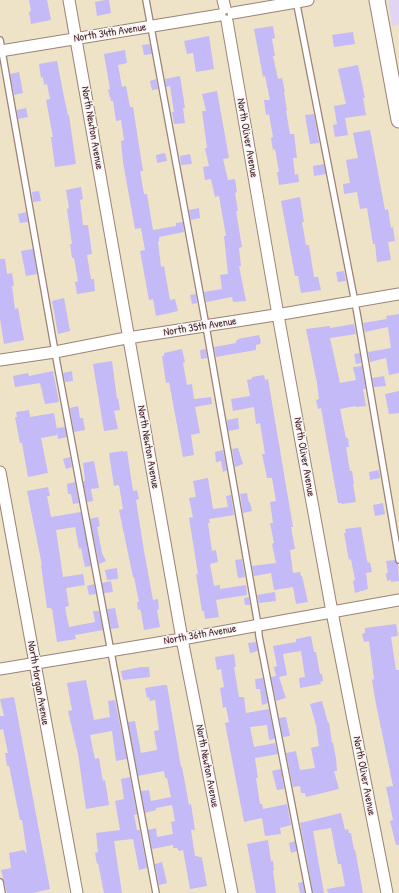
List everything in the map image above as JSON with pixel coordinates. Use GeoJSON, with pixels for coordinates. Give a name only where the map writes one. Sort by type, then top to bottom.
{"type":"FeatureCollection","features":[{"type":"Feature","properties":{"kind":"main road"},"geometry":{"type":"LineString","coordinates":[[377,0],[399,120]]}},
{"type":"Feature","properties":{"kind":"street","name":"North Newton Avenue"},"geometry":{"type":"LineString","coordinates":[[70,0],[182,639],[232,893]]}},
{"type":"Feature","properties":{"kind":"street","name":"North 34th Avenue"},"geometry":{"type":"LineString","coordinates":[[1,47],[151,27],[226,11],[308,0]]}},
{"type":"Feature","properties":{"kind":"street","name":"North Oliver Avenue"},"geometry":{"type":"LineString","coordinates":[[226,11],[278,315],[332,612],[387,893]]}},
{"type":"Feature","properties":{"kind":"street","name":"North 35th Avenue"},"geometry":{"type":"LineString","coordinates":[[0,360],[399,294]]}},
{"type":"Feature","properties":{"kind":"street","name":"North Morgan Avenue"},"geometry":{"type":"LineString","coordinates":[[0,472],[78,893]]}},
{"type":"Feature","properties":{"kind":"street","name":"North 36th Avenue"},"geometry":{"type":"LineString","coordinates":[[0,669],[182,639],[399,600]]}},
{"type":"Feature","properties":{"kind":"lane"},"geometry":{"type":"LineString","coordinates":[[146,0],[206,326],[258,625],[260,644],[309,893]]}},
{"type":"Feature","properties":{"kind":"lane"},"geometry":{"type":"LineString","coordinates":[[296,1],[354,302],[399,560]]}},
{"type":"Feature","properties":{"kind":"lane"},"geometry":{"type":"LineString","coordinates":[[1,47],[55,352],[156,893]]}},
{"type":"Feature","properties":{"kind":"lane"},"geometry":{"type":"LineString","coordinates":[[0,882],[2,893]]}},
{"type":"Feature","properties":{"kind":"shaded area"},"geometry":{"type":"Polygon","coordinates":[[[388,0],[399,0],[399,25],[392,26],[388,0]]]}},
{"type":"Feature","properties":{"kind":"building"},"geometry":{"type":"Polygon","coordinates":[[[29,0],[47,0],[51,20],[31,24],[29,0]]]}},
{"type":"Feature","properties":{"kind":"building"},"geometry":{"type":"Polygon","coordinates":[[[109,0],[111,13],[97,16],[95,2],[109,0]]]}},
{"type":"Feature","properties":{"kind":"building"},"geometry":{"type":"Polygon","coordinates":[[[273,26],[275,38],[272,39],[275,56],[273,56],[278,79],[282,78],[290,134],[294,134],[297,158],[293,158],[295,175],[298,174],[299,182],[279,185],[277,172],[279,172],[275,149],[273,150],[271,138],[273,137],[269,114],[266,115],[264,100],[270,100],[265,76],[263,77],[254,29],[273,26]]]}},
{"type":"Feature","properties":{"kind":"building"},"geometry":{"type":"Polygon","coordinates":[[[353,32],[355,44],[334,47],[332,35],[353,32]]]}},
{"type":"Feature","properties":{"kind":"building"},"geometry":{"type":"Polygon","coordinates":[[[209,36],[214,69],[196,72],[193,53],[187,54],[184,41],[209,36]]]}},
{"type":"Feature","properties":{"kind":"building"},"geometry":{"type":"Polygon","coordinates":[[[150,44],[152,54],[144,55],[142,45],[150,44]]]}},
{"type":"Feature","properties":{"kind":"building"},"geometry":{"type":"Polygon","coordinates":[[[125,50],[127,63],[118,65],[122,87],[126,86],[130,107],[133,107],[143,171],[140,171],[144,194],[147,194],[153,230],[176,226],[176,223],[183,222],[184,232],[159,237],[158,242],[161,267],[164,266],[170,300],[175,299],[178,311],[156,316],[153,299],[149,300],[140,251],[145,250],[141,228],[135,229],[123,162],[121,141],[124,140],[121,120],[116,121],[113,101],[111,101],[108,90],[110,89],[104,54],[125,50]]]}},
{"type":"Feature","properties":{"kind":"building"},"geometry":{"type":"Polygon","coordinates":[[[57,61],[69,115],[76,164],[55,167],[51,137],[53,137],[46,100],[50,99],[47,84],[44,85],[43,77],[41,78],[39,64],[57,61]]]}},
{"type":"Feature","properties":{"kind":"building"},"geometry":{"type":"Polygon","coordinates":[[[358,65],[365,98],[363,98],[366,115],[345,118],[348,135],[335,137],[333,125],[337,124],[334,106],[346,104],[338,69],[358,65]]]}},
{"type":"Feature","properties":{"kind":"building"},"geometry":{"type":"Polygon","coordinates":[[[19,72],[23,93],[14,95],[10,74],[19,72]]]}},
{"type":"Feature","properties":{"kind":"building"},"geometry":{"type":"Polygon","coordinates":[[[180,76],[185,108],[183,108],[185,123],[174,124],[172,112],[174,112],[170,86],[166,87],[165,79],[180,76]]]}},
{"type":"Feature","properties":{"kind":"building"},"geometry":{"type":"Polygon","coordinates":[[[156,79],[158,89],[152,90],[150,81],[156,79]]]}},
{"type":"Feature","properties":{"kind":"building"},"geometry":{"type":"Polygon","coordinates":[[[217,91],[229,158],[223,159],[228,180],[235,179],[237,192],[235,193],[238,211],[236,211],[242,247],[239,248],[241,266],[239,266],[246,301],[233,302],[232,297],[206,302],[204,292],[222,289],[220,275],[228,274],[224,236],[226,236],[219,196],[215,197],[211,179],[205,180],[203,167],[209,166],[205,148],[207,148],[202,111],[206,111],[202,94],[217,91]]]}},
{"type":"Feature","properties":{"kind":"building"},"geometry":{"type":"Polygon","coordinates":[[[26,108],[28,117],[18,119],[17,110],[26,108]]]}},
{"type":"Feature","properties":{"kind":"building"},"geometry":{"type":"Polygon","coordinates":[[[314,114],[319,143],[310,144],[305,115],[314,114]]]}},
{"type":"Feature","properties":{"kind":"building"},"geometry":{"type":"Polygon","coordinates":[[[370,130],[385,210],[388,209],[395,241],[388,242],[391,260],[377,262],[375,244],[373,244],[367,208],[360,209],[357,192],[344,194],[343,184],[350,183],[346,160],[358,158],[353,133],[370,130]]]}},
{"type":"Feature","properties":{"kind":"building"},"geometry":{"type":"Polygon","coordinates":[[[165,153],[167,161],[157,163],[156,155],[165,153]]]}},
{"type":"Feature","properties":{"kind":"building"},"geometry":{"type":"Polygon","coordinates":[[[190,154],[192,164],[181,165],[180,156],[190,154]]]}},
{"type":"Feature","properties":{"kind":"building"},"geometry":{"type":"Polygon","coordinates":[[[324,164],[326,174],[314,176],[313,166],[324,164]]]}},
{"type":"Feature","properties":{"kind":"building"},"geometry":{"type":"Polygon","coordinates":[[[81,187],[83,199],[80,200],[83,225],[88,225],[92,254],[87,255],[91,279],[94,279],[95,291],[77,294],[75,282],[78,281],[70,244],[72,244],[66,190],[81,187]]]}},
{"type":"Feature","properties":{"kind":"building"},"geometry":{"type":"Polygon","coordinates":[[[39,191],[41,201],[33,202],[32,192],[39,191]]]}},
{"type":"Feature","properties":{"kind":"building"},"geometry":{"type":"Polygon","coordinates":[[[300,197],[306,245],[309,245],[314,277],[318,277],[321,290],[301,293],[298,276],[295,276],[281,201],[300,197]]]}},
{"type":"Feature","properties":{"kind":"building"},"geometry":{"type":"Polygon","coordinates":[[[199,208],[200,218],[191,220],[189,210],[199,208]]]}},
{"type":"Feature","properties":{"kind":"building"},"geometry":{"type":"Polygon","coordinates":[[[26,212],[28,222],[20,223],[18,214],[26,212]]]}},
{"type":"Feature","properties":{"kind":"building"},"geometry":{"type":"Polygon","coordinates":[[[33,249],[37,274],[26,276],[21,251],[33,249]]]}},
{"type":"Feature","properties":{"kind":"building"},"geometry":{"type":"Polygon","coordinates":[[[0,259],[5,259],[7,274],[12,273],[15,309],[18,308],[24,340],[4,344],[0,319],[0,259]]]}},
{"type":"Feature","properties":{"kind":"building"},"geometry":{"type":"Polygon","coordinates":[[[344,271],[346,281],[338,282],[336,272],[344,271]]]}},
{"type":"Feature","properties":{"kind":"building"},"geometry":{"type":"Polygon","coordinates":[[[196,294],[197,303],[192,304],[190,295],[196,294]]]}},
{"type":"Feature","properties":{"kind":"building"},"geometry":{"type":"Polygon","coordinates":[[[64,298],[70,331],[58,334],[52,301],[64,298]]]}},
{"type":"Feature","properties":{"kind":"building"},"geometry":{"type":"Polygon","coordinates":[[[399,314],[399,373],[389,375],[386,358],[370,362],[368,352],[391,348],[388,327],[365,332],[363,323],[387,319],[386,316],[399,314]]]}},
{"type":"Feature","properties":{"kind":"building"},"geometry":{"type":"Polygon","coordinates":[[[354,324],[356,334],[330,338],[340,383],[356,380],[353,367],[362,366],[366,389],[363,389],[366,406],[340,409],[346,438],[348,438],[349,447],[346,447],[350,471],[352,471],[356,502],[342,504],[338,503],[321,408],[318,409],[316,400],[319,399],[317,383],[306,329],[330,326],[330,328],[354,324]]]}},
{"type":"Feature","properties":{"kind":"building"},"geometry":{"type":"Polygon","coordinates":[[[259,335],[261,341],[260,344],[256,345],[256,350],[216,357],[214,347],[236,343],[238,339],[259,335]]]}},
{"type":"Feature","properties":{"kind":"building"},"geometry":{"type":"Polygon","coordinates":[[[182,349],[187,385],[192,384],[194,399],[211,397],[212,404],[195,407],[200,433],[191,435],[194,455],[183,457],[169,382],[166,383],[162,356],[164,356],[164,353],[182,349]]]}},
{"type":"Feature","properties":{"kind":"building"},"geometry":{"type":"Polygon","coordinates":[[[206,349],[207,358],[201,359],[200,350],[206,349]]]}},
{"type":"Feature","properties":{"kind":"building"},"geometry":{"type":"Polygon","coordinates":[[[360,353],[361,363],[356,364],[354,354],[360,353]]]}},
{"type":"Feature","properties":{"kind":"building"},"geometry":{"type":"Polygon","coordinates":[[[112,361],[120,410],[114,411],[118,429],[104,431],[93,364],[112,361]]]}},
{"type":"Feature","properties":{"kind":"building"},"geometry":{"type":"Polygon","coordinates":[[[53,371],[59,402],[45,404],[40,383],[15,387],[13,376],[28,373],[29,376],[53,371]]]}},
{"type":"Feature","properties":{"kind":"building"},"geometry":{"type":"Polygon","coordinates":[[[72,371],[73,381],[65,382],[63,373],[72,371]]]}},
{"type":"Feature","properties":{"kind":"building"},"geometry":{"type":"Polygon","coordinates":[[[264,375],[265,380],[268,379],[293,527],[291,527],[295,549],[290,550],[293,573],[300,572],[308,602],[296,604],[293,587],[274,590],[271,573],[254,576],[252,566],[276,563],[272,544],[274,543],[270,523],[273,523],[270,502],[276,501],[272,478],[267,478],[262,454],[265,454],[260,423],[256,424],[254,407],[233,411],[231,399],[250,396],[247,380],[252,379],[252,377],[264,375]]]}},
{"type":"Feature","properties":{"kind":"building"},"geometry":{"type":"Polygon","coordinates":[[[384,376],[386,386],[374,387],[372,378],[384,376]]]}},
{"type":"Feature","properties":{"kind":"building"},"geometry":{"type":"Polygon","coordinates":[[[399,391],[399,413],[389,414],[385,394],[399,391]]]}},
{"type":"Feature","properties":{"kind":"building"},"geometry":{"type":"Polygon","coordinates":[[[78,406],[80,418],[83,418],[85,430],[74,432],[70,408],[78,406]]]}},
{"type":"Feature","properties":{"kind":"building"},"geometry":{"type":"Polygon","coordinates":[[[29,410],[30,417],[54,413],[58,435],[41,438],[48,473],[28,477],[22,443],[20,443],[15,417],[17,417],[16,412],[29,410]]]}},
{"type":"Feature","properties":{"kind":"building"},"geometry":{"type":"Polygon","coordinates":[[[238,418],[239,429],[228,431],[227,420],[238,418]]]}},
{"type":"Feature","properties":{"kind":"building"},"geometry":{"type":"Polygon","coordinates":[[[65,427],[67,437],[58,439],[57,428],[65,427]]]}},
{"type":"Feature","properties":{"kind":"building"},"geometry":{"type":"Polygon","coordinates":[[[238,448],[243,464],[235,467],[232,449],[238,448]]]}},
{"type":"Feature","properties":{"kind":"building"},"geometry":{"type":"Polygon","coordinates":[[[223,450],[227,470],[223,472],[221,461],[216,462],[215,452],[223,450]]]}},
{"type":"Feature","properties":{"kind":"building"},"geometry":{"type":"Polygon","coordinates":[[[127,451],[133,491],[137,490],[139,499],[136,500],[153,600],[158,599],[159,609],[157,610],[160,627],[144,630],[141,612],[140,609],[138,610],[137,602],[139,602],[119,510],[123,509],[119,485],[114,486],[109,453],[127,451]]]}},
{"type":"Feature","properties":{"kind":"building"},"geometry":{"type":"Polygon","coordinates":[[[70,457],[72,467],[66,469],[63,459],[70,457]]]}},
{"type":"Feature","properties":{"kind":"building"},"geometry":{"type":"Polygon","coordinates":[[[94,461],[99,488],[91,489],[93,501],[87,502],[83,481],[85,481],[83,463],[94,461]]]}},
{"type":"Feature","properties":{"kind":"building"},"geometry":{"type":"Polygon","coordinates":[[[379,470],[380,478],[370,480],[369,472],[379,470]]]}},
{"type":"Feature","properties":{"kind":"building"},"geometry":{"type":"Polygon","coordinates":[[[208,478],[213,509],[228,507],[226,496],[231,495],[234,515],[209,519],[210,523],[208,523],[212,551],[216,550],[218,562],[210,564],[214,586],[220,585],[220,589],[246,585],[247,595],[216,600],[219,617],[205,619],[204,611],[202,611],[196,574],[198,574],[189,518],[193,517],[189,498],[196,497],[193,481],[208,478]]]}},
{"type":"Feature","properties":{"kind":"building"},"geometry":{"type":"Polygon","coordinates":[[[75,482],[79,503],[73,504],[71,494],[68,494],[67,484],[75,482]]]}},
{"type":"Feature","properties":{"kind":"building"},"geometry":{"type":"Polygon","coordinates":[[[48,487],[50,496],[47,496],[51,517],[81,512],[91,566],[85,567],[81,548],[79,549],[75,527],[56,530],[63,577],[83,574],[85,585],[66,588],[69,606],[65,607],[69,627],[95,622],[93,611],[99,611],[103,630],[75,635],[76,639],[57,642],[52,609],[47,608],[42,565],[27,491],[48,487]]]}},
{"type":"Feature","properties":{"kind":"building"},"geometry":{"type":"Polygon","coordinates":[[[247,493],[252,511],[243,513],[240,494],[247,493]]]}},
{"type":"Feature","properties":{"kind":"building"},"geometry":{"type":"Polygon","coordinates":[[[383,503],[385,514],[375,516],[373,505],[383,503]]]}},
{"type":"Feature","properties":{"kind":"building"},"geometry":{"type":"Polygon","coordinates":[[[98,517],[100,526],[97,527],[102,553],[106,561],[99,564],[90,519],[98,517]]]}},
{"type":"Feature","properties":{"kind":"building"},"geometry":{"type":"Polygon","coordinates":[[[361,527],[367,560],[368,563],[370,562],[372,572],[366,573],[368,589],[355,593],[353,581],[355,580],[351,559],[349,560],[344,533],[346,533],[345,529],[361,527]]]}},
{"type":"Feature","properties":{"kind":"building"},"geometry":{"type":"Polygon","coordinates":[[[242,559],[245,577],[238,578],[235,560],[242,559]]]}},
{"type":"Feature","properties":{"kind":"building"},"geometry":{"type":"Polygon","coordinates":[[[395,560],[398,564],[399,581],[387,581],[386,573],[388,573],[386,561],[395,560]]]}},
{"type":"Feature","properties":{"kind":"building"},"geometry":{"type":"Polygon","coordinates":[[[117,568],[118,579],[107,580],[105,570],[117,568]]]}},
{"type":"Feature","properties":{"kind":"building"},"geometry":{"type":"Polygon","coordinates":[[[111,581],[113,592],[104,593],[102,583],[111,581]]]}},
{"type":"Feature","properties":{"kind":"building"},"geometry":{"type":"Polygon","coordinates":[[[94,584],[96,594],[89,595],[87,586],[94,584]]]}},
{"type":"Feature","properties":{"kind":"building"},"geometry":{"type":"Polygon","coordinates":[[[275,592],[276,601],[259,603],[257,595],[275,592]]]}},
{"type":"Feature","properties":{"kind":"building"},"geometry":{"type":"Polygon","coordinates":[[[249,597],[250,605],[245,605],[244,598],[249,597]]]}},
{"type":"Feature","properties":{"kind":"building"},"geometry":{"type":"Polygon","coordinates":[[[115,608],[119,628],[111,629],[107,609],[115,608]]]}},
{"type":"Feature","properties":{"kind":"building"},"geometry":{"type":"Polygon","coordinates":[[[396,624],[398,636],[391,637],[396,670],[399,670],[399,845],[396,845],[390,821],[393,820],[386,787],[393,786],[375,699],[369,641],[364,642],[362,634],[365,633],[365,628],[396,624]]]}},
{"type":"Feature","properties":{"kind":"building"},"geometry":{"type":"Polygon","coordinates":[[[311,636],[314,652],[316,652],[320,674],[322,674],[323,681],[320,682],[321,684],[300,688],[299,678],[305,677],[301,651],[283,654],[287,675],[279,677],[286,698],[276,701],[271,677],[276,676],[274,667],[277,666],[273,646],[296,642],[296,639],[311,636]]]}},
{"type":"Feature","properties":{"kind":"building"},"geometry":{"type":"Polygon","coordinates":[[[256,642],[258,651],[250,653],[248,643],[256,642]]]}},
{"type":"Feature","properties":{"kind":"building"},"geometry":{"type":"Polygon","coordinates":[[[234,654],[236,667],[234,667],[239,697],[244,697],[246,713],[269,709],[275,739],[269,740],[267,725],[250,727],[254,747],[275,743],[278,754],[255,758],[258,778],[256,778],[260,804],[262,804],[263,809],[287,804],[291,825],[280,828],[281,834],[265,836],[262,818],[244,822],[225,723],[229,722],[226,707],[223,708],[220,688],[224,687],[221,669],[217,670],[215,657],[234,654]]]}},
{"type":"Feature","properties":{"kind":"building"},"geometry":{"type":"Polygon","coordinates":[[[149,667],[150,677],[123,680],[121,671],[149,667]]]}},
{"type":"Feature","properties":{"kind":"building"},"geometry":{"type":"Polygon","coordinates":[[[263,678],[268,703],[262,705],[260,689],[256,689],[255,679],[263,678]]]}},
{"type":"Feature","properties":{"kind":"building"},"geometry":{"type":"Polygon","coordinates":[[[86,680],[94,720],[110,717],[108,701],[115,700],[127,759],[116,761],[112,731],[90,735],[95,759],[99,758],[103,781],[105,780],[109,805],[86,809],[78,754],[68,711],[72,710],[67,683],[86,680]]]}},
{"type":"Feature","properties":{"kind":"building"},"geometry":{"type":"Polygon","coordinates":[[[167,685],[181,767],[189,805],[191,804],[195,830],[191,830],[195,856],[202,858],[207,886],[190,889],[183,850],[179,851],[177,848],[173,848],[173,845],[152,849],[148,830],[156,828],[157,837],[173,834],[171,822],[175,821],[172,805],[156,808],[156,810],[145,813],[141,791],[149,790],[151,801],[171,797],[164,771],[138,776],[128,722],[135,721],[141,753],[157,750],[154,731],[159,730],[155,700],[150,701],[149,697],[147,698],[145,688],[167,685]]]}},
{"type":"Feature","properties":{"kind":"building"},"geometry":{"type":"Polygon","coordinates":[[[14,697],[50,889],[33,893],[7,893],[1,870],[11,868],[9,853],[24,850],[27,854],[22,820],[20,820],[9,766],[7,766],[5,753],[8,753],[3,729],[0,730],[0,716],[4,716],[0,699],[14,697]]]}},
{"type":"Feature","properties":{"kind":"building"},"geometry":{"type":"Polygon","coordinates":[[[322,701],[328,723],[329,722],[336,758],[337,771],[334,771],[339,789],[306,797],[305,793],[301,793],[300,786],[293,787],[286,753],[296,751],[300,770],[315,768],[311,748],[319,746],[316,725],[310,704],[322,701]]]}},
{"type":"Feature","properties":{"kind":"building"},"geometry":{"type":"Polygon","coordinates":[[[286,717],[290,736],[283,737],[279,718],[286,717]]]}},
{"type":"Feature","properties":{"kind":"building"},"geometry":{"type":"Polygon","coordinates":[[[281,769],[284,789],[277,790],[272,771],[281,769]]]}},
{"type":"Feature","properties":{"kind":"building"},"geometry":{"type":"Polygon","coordinates":[[[130,777],[137,814],[134,815],[137,830],[140,830],[147,868],[139,870],[133,839],[114,841],[122,893],[104,893],[95,853],[98,852],[96,833],[120,830],[115,801],[124,799],[121,779],[130,777]]]}},
{"type":"Feature","properties":{"kind":"building"},"geometry":{"type":"Polygon","coordinates":[[[341,813],[345,830],[348,829],[349,833],[351,833],[363,893],[328,893],[327,889],[345,886],[341,864],[338,864],[331,828],[313,831],[324,893],[313,893],[300,823],[341,813]]]}},
{"type":"Feature","properties":{"kind":"building"},"geometry":{"type":"Polygon","coordinates":[[[268,840],[271,861],[273,861],[276,893],[256,893],[247,844],[268,840]]]}},
{"type":"Feature","properties":{"kind":"building"},"geometry":{"type":"Polygon","coordinates":[[[295,841],[297,851],[291,853],[289,843],[295,841]]]}},
{"type":"Feature","properties":{"kind":"building"},"geometry":{"type":"Polygon","coordinates":[[[162,862],[167,883],[159,885],[155,864],[162,862]]]}},
{"type":"Feature","properties":{"kind":"building"},"geometry":{"type":"Polygon","coordinates":[[[303,882],[305,893],[300,893],[298,883],[303,882]]]}}]}
